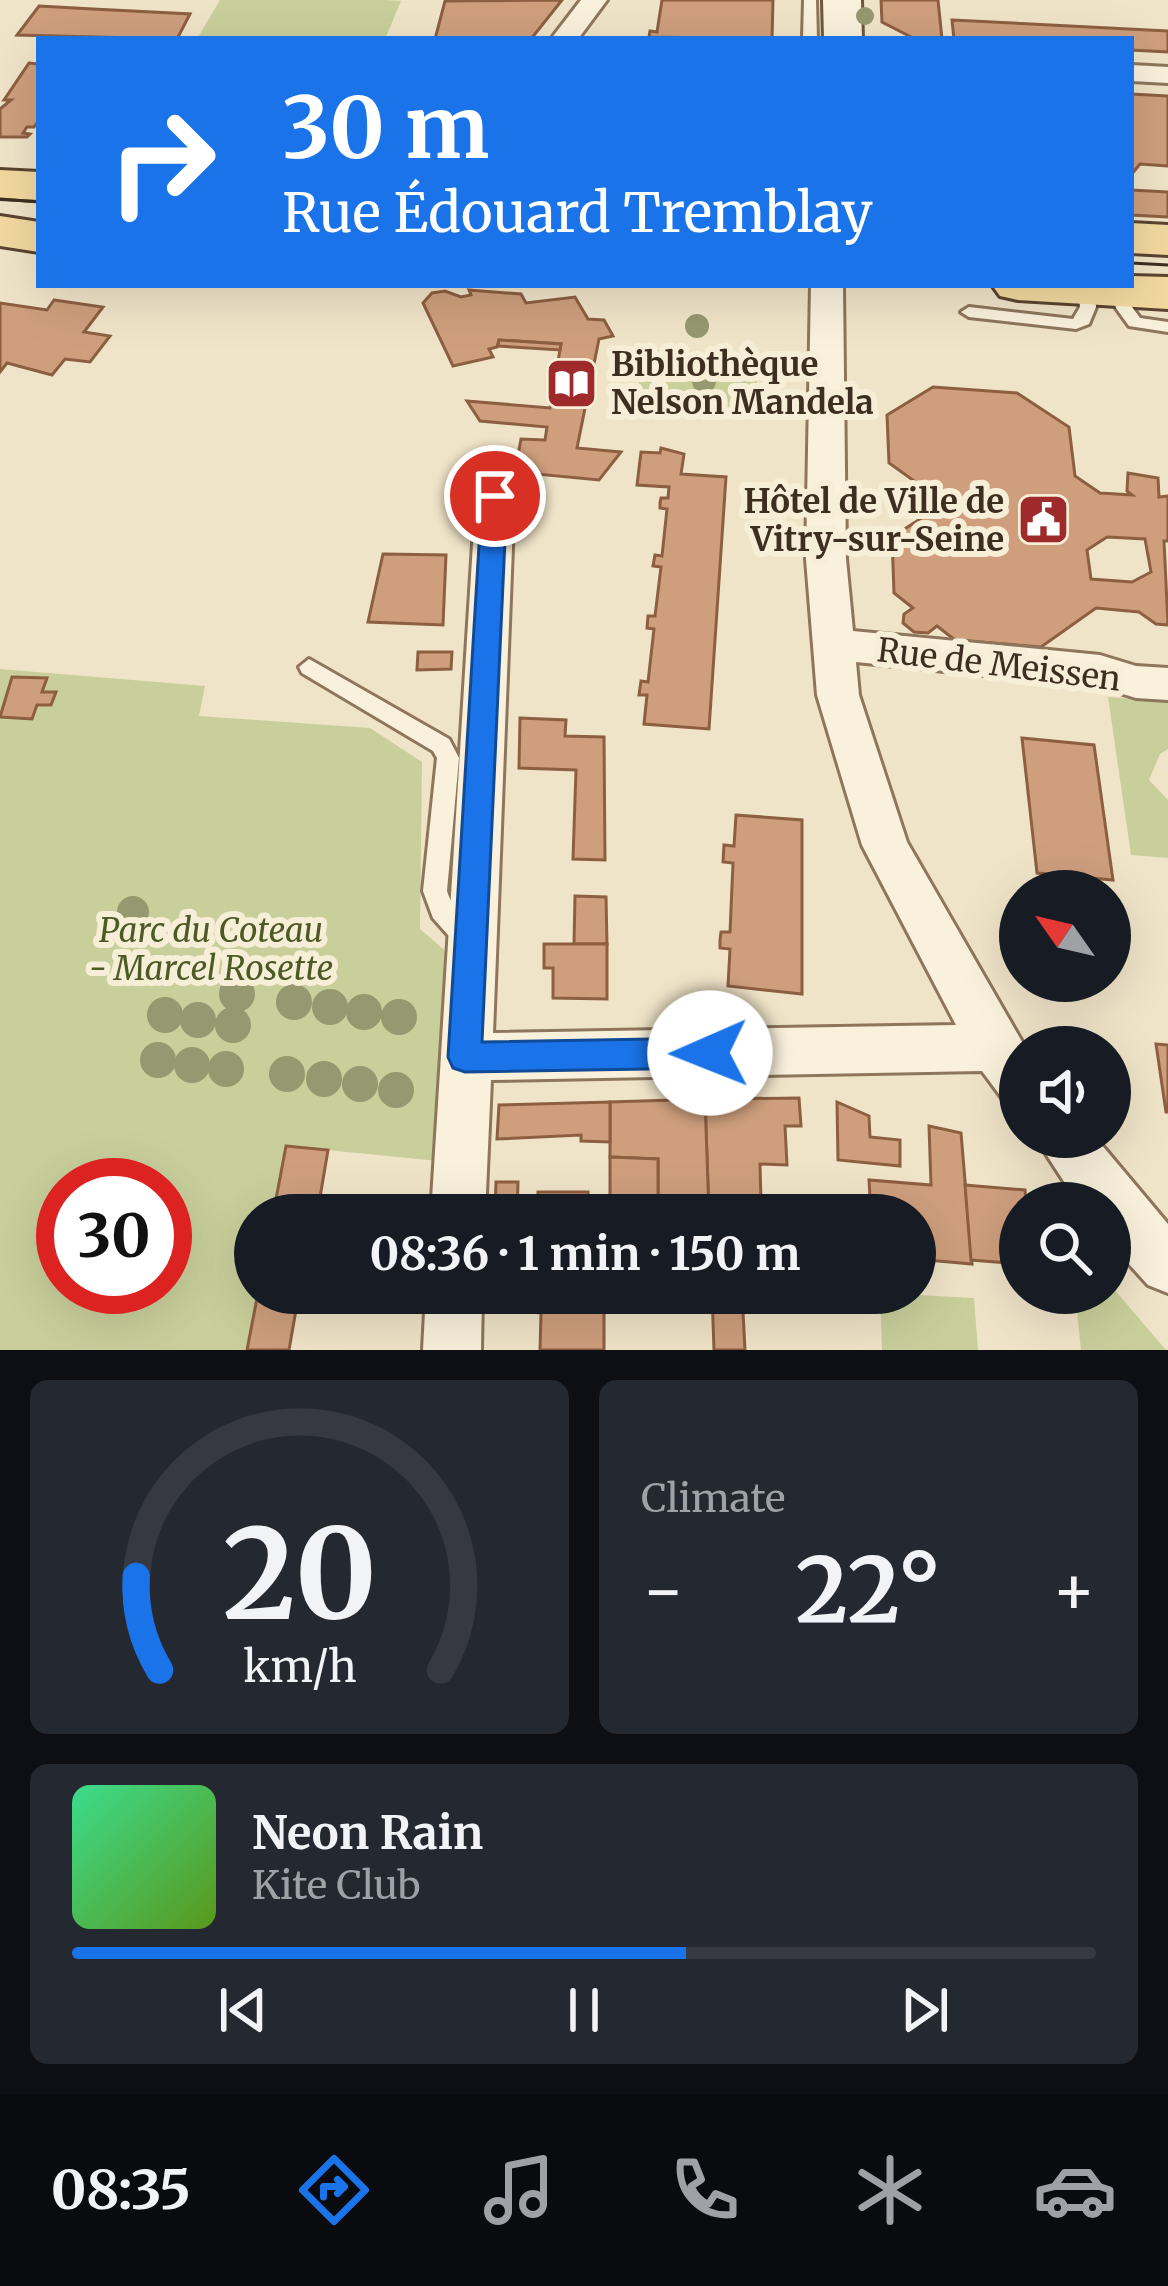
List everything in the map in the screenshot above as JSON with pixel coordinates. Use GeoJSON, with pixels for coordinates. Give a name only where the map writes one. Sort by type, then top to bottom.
{"type":"FeatureCollection","features":[{"type":"Feature","properties":{"kind":"main road"},"geometry":{"type":"LineString","coordinates":[[842,0],[843,36]]}},
{"type":"Feature","properties":{"kind":"main road"},"geometry":{"type":"LineString","coordinates":[[0,184],[36,186]]}},
{"type":"Feature","properties":{"kind":"main road"},"geometry":{"type":"LineString","coordinates":[[0,231],[36,237]]}},
{"type":"Feature","properties":{"kind":"main road"},"geometry":{"type":"LineString","coordinates":[[1134,238],[1168,241]]}},
{"type":"Feature","properties":{"kind":"main road"},"geometry":{"type":"LineString","coordinates":[[1071,288],[1124,291]]}},
{"type":"Feature","properties":{"kind":"street"},"geometry":{"type":"LineString","coordinates":[[566,36],[594,0]]}},
{"type":"Feature","properties":{"kind":"street"},"geometry":{"type":"LineString","coordinates":[[1134,73],[1168,75]]}},
{"type":"Feature","properties":{"kind":"street"},"geometry":{"type":"LineString","coordinates":[[827,288],[826,559],[838,695],[885,845],[999,1049]]}},
{"type":"Feature","properties":{"kind":"street"},"geometry":{"type":"LineString","coordinates":[[459,1194],[495,496]]}},
{"type":"Feature","properties":{"kind":"street","name":"Rue de Meissen"},"geometry":{"type":"LineString","coordinates":[[831,644],[1100,671],[1136,682],[1168,684]]}},
{"type":"Feature","properties":{"kind":"street"},"geometry":{"type":"LineString","coordinates":[[465,1057],[999,1065]]}},
{"type":"Feature","properties":{"kind":"street"},"geometry":{"type":"LineString","coordinates":[[1078,1158],[1116,1209],[1168,1265]]}},
{"type":"Feature","properties":{"kind":"street"},"geometry":{"type":"LineString","coordinates":[[452,1350],[453,1314]]}},
{"type":"Feature","properties":{"kind":"lane"},"geometry":{"type":"LineString","coordinates":[[810,0],[810,36]]}},
{"type":"Feature","properties":{"kind":"lane"},"geometry":{"type":"LineString","coordinates":[[969,312],[1076,323],[1084,320],[1088,307],[1124,291],[1124,308],[1135,322],[1168,327]]}},
{"type":"Feature","properties":{"kind":"lane"},"geometry":{"type":"LineString","coordinates":[[309,667],[441,745],[448,758],[435,892],[441,911],[471,942]]}},
{"type":"Feature","properties":{"kind":"green space"},"geometry":{"type":"Polygon","coordinates":[[[220,0],[401,1],[386,36],[199,36],[220,0]]]}},
{"type":"Feature","properties":{"kind":"green space"},"geometry":{"type":"Polygon","coordinates":[[[642,349],[758,356],[755,417],[636,410],[642,349]]]}},
{"type":"Feature","properties":{"kind":"green space","name":"Parc du Coteau - Marcel Rosette"},"geometry":{"type":"Polygon","coordinates":[[[0,669],[205,686],[199,716],[370,728],[422,762],[420,929],[456,960],[438,1161],[286,1146],[277,1194],[234,1194],[234,1314],[253,1314],[246,1350],[0,1350],[0,669]]]}},
{"type":"Feature","properties":{"kind":"green space"},"geometry":{"type":"Polygon","coordinates":[[[1108,697],[1168,701],[1168,749],[1160,754],[1149,780],[1168,800],[1168,858],[1131,855],[1108,697]]]}},
{"type":"Feature","properties":{"kind":"green space"},"geometry":{"type":"Polygon","coordinates":[[[936,1296],[974,1298],[978,1350],[882,1350],[881,1314],[936,1314],[936,1296]]]}},
{"type":"Feature","properties":{"kind":"green space"},"geometry":{"type":"Polygon","coordinates":[[[1131,1309],[1166,1350],[1081,1350],[1077,1314],[1131,1314],[1131,1309]]]}},
{"type":"Feature","properties":{"kind":"building"},"geometry":{"type":"Polygon","coordinates":[[[562,0],[533,36],[436,36],[445,1],[562,0]]]}},
{"type":"Feature","properties":{"kind":"building"},"geometry":{"type":"Polygon","coordinates":[[[662,0],[773,0],[772,36],[649,36],[650,31],[657,32],[662,0]]]}},
{"type":"Feature","properties":{"kind":"building"},"geometry":{"type":"Polygon","coordinates":[[[881,0],[938,0],[942,36],[909,36],[882,22],[881,0]]]}},
{"type":"Feature","properties":{"kind":"building"},"geometry":{"type":"Polygon","coordinates":[[[39,6],[190,14],[179,36],[17,35],[39,6]]]}},
{"type":"Feature","properties":{"kind":"building"},"geometry":{"type":"Polygon","coordinates":[[[952,20],[1168,31],[1168,52],[1134,50],[1134,36],[954,36],[952,20]]]}},
{"type":"Feature","properties":{"kind":"building"},"geometry":{"type":"Polygon","coordinates":[[[29,63],[36,64],[36,124],[27,127],[23,133],[30,134],[27,137],[0,137],[0,109],[11,100],[4,100],[29,63]]]}},
{"type":"Feature","properties":{"kind":"building"},"geometry":{"type":"Polygon","coordinates":[[[1134,94],[1168,96],[1168,166],[1140,164],[1134,171],[1134,94]]]}},
{"type":"Feature","properties":{"kind":"building"},"geometry":{"type":"Polygon","coordinates":[[[1134,190],[1168,192],[1168,217],[1134,215],[1134,190]]]}},
{"type":"Feature","properties":{"kind":"building","name":"Bibliothèque Nelson Mandela"},"geometry":{"type":"Polygon","coordinates":[[[469,290],[521,294],[526,303],[575,297],[588,319],[604,320],[613,336],[599,339],[577,448],[621,452],[599,480],[515,472],[521,439],[545,440],[547,427],[480,421],[467,401],[550,408],[561,344],[499,340],[497,347],[489,349],[493,357],[453,366],[423,303],[432,293],[445,291],[461,297],[471,295],[469,290]]]}},
{"type":"Feature","properties":{"kind":"building"},"geometry":{"type":"Polygon","coordinates":[[[54,300],[103,307],[84,332],[110,336],[90,362],[65,359],[52,375],[7,363],[0,372],[0,303],[47,310],[54,300]]]}},
{"type":"Feature","properties":{"kind":"building"},"geometry":{"type":"Polygon","coordinates":[[[499,340],[561,344],[560,350],[498,346],[499,340]]]}},
{"type":"Feature","properties":{"kind":"building","name":"Hôtel de Ville de Vitry-sur-Seine"},"geometry":{"type":"Polygon","coordinates":[[[933,387],[1017,393],[1069,427],[1075,476],[1100,493],[1132,495],[1127,491],[1128,473],[1158,478],[1159,497],[1168,496],[1168,541],[1164,541],[1168,625],[1156,624],[1139,612],[1096,608],[1041,647],[955,640],[937,626],[928,633],[914,632],[903,623],[904,614],[913,608],[894,593],[892,537],[945,503],[889,463],[887,415],[933,387]],[[1107,537],[1087,550],[1091,579],[1132,582],[1151,572],[1145,539],[1107,537]]]}},
{"type":"Feature","properties":{"kind":"building"},"geometry":{"type":"Polygon","coordinates":[[[661,448],[684,454],[681,474],[726,477],[709,729],[644,724],[647,695],[639,695],[641,681],[648,682],[654,629],[647,628],[648,616],[655,616],[661,567],[653,566],[655,555],[662,556],[667,509],[660,508],[660,503],[661,498],[668,498],[669,487],[637,485],[641,452],[660,453],[661,448]]]}},
{"type":"Feature","properties":{"kind":"building"},"geometry":{"type":"Polygon","coordinates":[[[383,554],[446,555],[443,625],[368,622],[383,554]]]}},
{"type":"Feature","properties":{"kind":"building"},"geometry":{"type":"Polygon","coordinates":[[[418,652],[452,652],[451,669],[417,670],[418,652]]]}},
{"type":"Feature","properties":{"kind":"building"},"geometry":{"type":"Polygon","coordinates":[[[12,677],[47,678],[42,692],[56,692],[51,705],[37,705],[32,719],[0,717],[12,677]]]}},
{"type":"Feature","properties":{"kind":"building"},"geometry":{"type":"Polygon","coordinates":[[[520,718],[566,720],[565,736],[604,737],[605,860],[573,859],[576,770],[519,768],[520,718]]]}},
{"type":"Feature","properties":{"kind":"building"},"geometry":{"type":"Polygon","coordinates":[[[1022,738],[1094,745],[1112,870],[1037,870],[1022,738]]]}},
{"type":"Feature","properties":{"kind":"building"},"geometry":{"type":"Polygon","coordinates":[[[736,815],[802,820],[802,994],[728,986],[730,949],[720,948],[720,940],[721,932],[730,932],[733,863],[723,862],[724,845],[734,846],[736,815]]]}},
{"type":"Feature","properties":{"kind":"building"},"geometry":{"type":"Polygon","coordinates":[[[575,896],[606,897],[607,944],[574,944],[575,896]]]}},
{"type":"Feature","properties":{"kind":"building"},"geometry":{"type":"Polygon","coordinates":[[[544,944],[607,944],[607,999],[553,998],[553,968],[544,968],[544,944]]]}},
{"type":"Feature","properties":{"kind":"building"},"geometry":{"type":"Polygon","coordinates":[[[1156,1044],[1168,1045],[1168,1112],[1166,1112],[1156,1044]]]}},
{"type":"Feature","properties":{"kind":"building"},"geometry":{"type":"Polygon","coordinates":[[[799,1098],[801,1126],[785,1126],[787,1165],[760,1164],[761,1194],[708,1194],[705,1099],[799,1098]]]}},
{"type":"Feature","properties":{"kind":"building"},"geometry":{"type":"Polygon","coordinates":[[[705,1099],[708,1194],[658,1194],[658,1159],[610,1157],[610,1102],[705,1099]]]}},
{"type":"Feature","properties":{"kind":"building"},"geometry":{"type":"Polygon","coordinates":[[[610,1102],[610,1142],[581,1141],[581,1135],[497,1139],[499,1105],[610,1102]]]}},
{"type":"Feature","properties":{"kind":"building"},"geometry":{"type":"Polygon","coordinates":[[[837,1102],[869,1116],[870,1137],[900,1140],[900,1166],[838,1160],[837,1102]]]}},
{"type":"Feature","properties":{"kind":"building"},"geometry":{"type":"Polygon","coordinates":[[[929,1126],[961,1133],[972,1264],[936,1261],[936,1194],[870,1194],[869,1180],[931,1185],[929,1126]]]}},
{"type":"Feature","properties":{"kind":"building"},"geometry":{"type":"Polygon","coordinates":[[[286,1146],[328,1150],[321,1194],[277,1194],[286,1146]]]}},
{"type":"Feature","properties":{"kind":"building"},"geometry":{"type":"Polygon","coordinates":[[[610,1157],[658,1159],[658,1194],[610,1194],[610,1157]]]}},
{"type":"Feature","properties":{"kind":"building"},"geometry":{"type":"Polygon","coordinates":[[[496,1182],[518,1182],[518,1194],[496,1194],[496,1182]]]}},
{"type":"Feature","properties":{"kind":"building"},"geometry":{"type":"Polygon","coordinates":[[[965,1185],[999,1188],[999,1262],[971,1260],[965,1185]]]}},
{"type":"Feature","properties":{"kind":"building"},"geometry":{"type":"Polygon","coordinates":[[[538,1192],[588,1192],[588,1194],[538,1192]]]}},
{"type":"Feature","properties":{"kind":"building"},"geometry":{"type":"Polygon","coordinates":[[[254,1314],[295,1314],[289,1350],[247,1350],[254,1314]]]}},
{"type":"Feature","properties":{"kind":"building"},"geometry":{"type":"Polygon","coordinates":[[[541,1314],[604,1314],[604,1350],[540,1350],[541,1314]]]}},
{"type":"Feature","properties":{"kind":"building"},"geometry":{"type":"Polygon","coordinates":[[[713,1314],[743,1314],[745,1350],[714,1350],[713,1314]]]}},
{"type":"Feature","properties":{"kind":"tram line"},"geometry":{"type":"LineString","coordinates":[[0,199],[36,202]]}},
{"type":"Feature","properties":{"kind":"tram line"},"geometry":{"type":"LineString","coordinates":[[1134,263],[1168,265]]}},
{"type":"Feature","properties":{"kind":"place","name":"Bibliothèque Nelson Mandela"},"geometry":{"type":"Point","coordinates":[572,383]}},
{"type":"Feature","properties":{"kind":"place","name":"Hôtel de Ville de Vitry-sur-Seine"},"geometry":{"type":"Point","coordinates":[1043,520]}},
{"type":"Feature","properties":{"kind":"route"},"geometry":{"type":"LineString","coordinates":[[495,496],[465,1057],[710,1053]]}}]}
